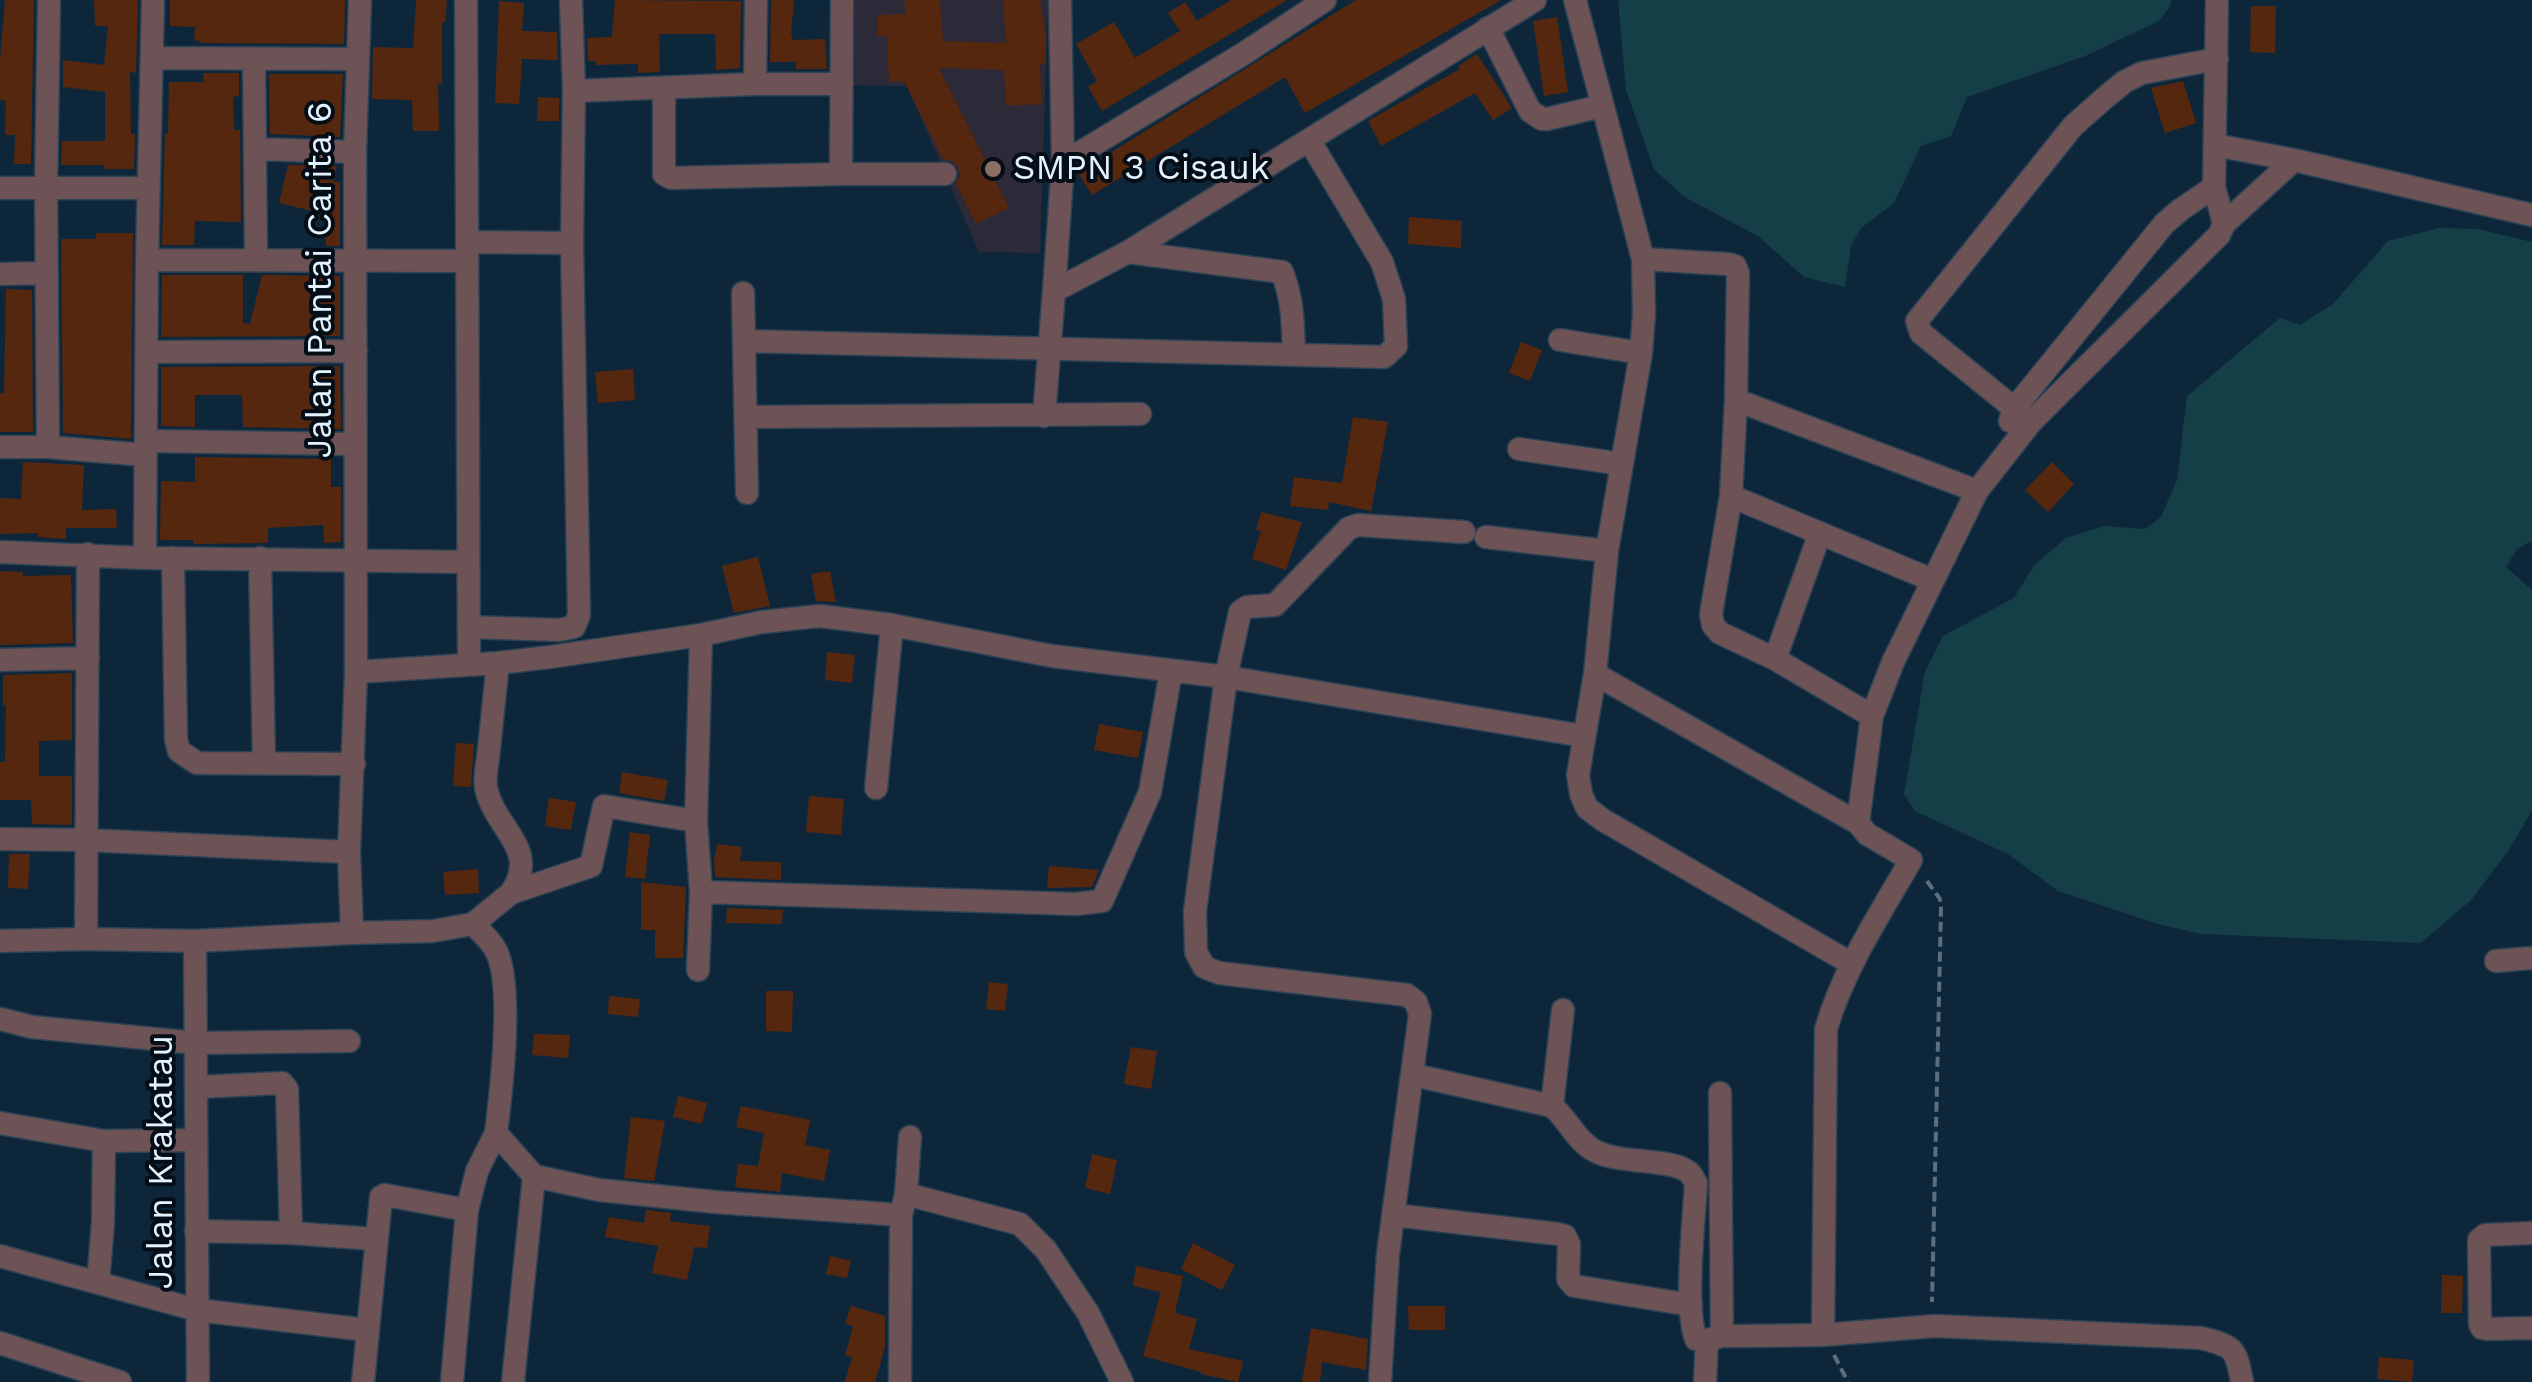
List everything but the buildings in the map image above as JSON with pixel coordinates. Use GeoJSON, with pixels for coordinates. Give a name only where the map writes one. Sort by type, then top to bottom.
{"type":"FeatureCollection","features":[{"type":"Feature","properties":{"kind":"street"},"geometry":{"type":"LineString","coordinates":[[48,447],[49,0]]}},
{"type":"Feature","properties":{"kind":"street"},"geometry":{"type":"LineString","coordinates":[[145,558],[153,0]]}},
{"type":"Feature","properties":{"kind":"street","name":"Jalan Pantai Carita 6"},"geometry":{"type":"LineString","coordinates":[[352,933],[355,152],[360,0]]}},
{"type":"Feature","properties":{"kind":"street"},"geometry":{"type":"LineString","coordinates":[[466,0],[470,664]]}},
{"type":"Feature","properties":{"kind":"street"},"geometry":{"type":"LineString","coordinates":[[469,627],[559,630],[574,627],[579,614],[571,0]]}},
{"type":"Feature","properties":{"kind":"street"},"geometry":{"type":"LineString","coordinates":[[755,84],[756,0]]}},
{"type":"Feature","properties":{"kind":"street"},"geometry":{"type":"LineString","coordinates":[[841,174],[842,0]]}},
{"type":"Feature","properties":{"kind":"street"},"geometry":{"type":"LineString","coordinates":[[1044,416],[1063,163],[1060,0]]}},
{"type":"Feature","properties":{"kind":"street"},"geometry":{"type":"LineString","coordinates":[[1063,163],[1243,54],[1297,8],[1324,0]]}},
{"type":"Feature","properties":{"kind":"street"},"geometry":{"type":"LineString","coordinates":[[1054,292],[1128,252],[1534,0]]}},
{"type":"Feature","properties":{"kind":"street"},"geometry":{"type":"LineString","coordinates":[[1575,0],[1643,259],[1644,314],[1607,551],[1595,674],[1578,774],[1580,794],[1587,808],[1603,820],[1852,964]]}},
{"type":"Feature","properties":{"kind":"street"},"geometry":{"type":"LineString","coordinates":[[2218,0],[2214,187],[2224,224]]}},
{"type":"Feature","properties":{"kind":"street"},"geometry":{"type":"LineString","coordinates":[[1488,28],[1537,117],[1547,120],[1602,106]]}},
{"type":"Feature","properties":{"kind":"street"},"geometry":{"type":"LineString","coordinates":[[153,58],[358,60]]}},
{"type":"Feature","properties":{"kind":"street"},"geometry":{"type":"LineString","coordinates":[[254,59],[256,259]]}},
{"type":"Feature","properties":{"kind":"street"},"geometry":{"type":"LineString","coordinates":[[2022,415],[1921,333],[1917,321],[2073,126],[2107,96],[2142,73],[2217,59]]}},
{"type":"Feature","properties":{"kind":"street"},"geometry":{"type":"LineString","coordinates":[[574,91],[842,84]]}},
{"type":"Feature","properties":{"kind":"street"},"geometry":{"type":"LineString","coordinates":[[664,88],[664,174],[671,178],[944,174]]}},
{"type":"Feature","properties":{"kind":"street"},"geometry":{"type":"LineString","coordinates":[[744,341],[1384,357],[1396,346],[1394,299],[1382,262],[1309,140]]}},
{"type":"Feature","properties":{"kind":"street"},"geometry":{"type":"LineString","coordinates":[[2216,145],[2532,214]]}},
{"type":"Feature","properties":{"kind":"street"},"geometry":{"type":"LineString","coordinates":[[255,149],[355,152]]}},
{"type":"Feature","properties":{"kind":"street"},"geometry":{"type":"LineString","coordinates":[[2022,415],[2220,235],[2224,224],[2294,160]]}},
{"type":"Feature","properties":{"kind":"street"},"geometry":{"type":"LineString","coordinates":[[1858,823],[1872,716],[1893,662],[1977,492],[2022,415],[2164,224],[2214,187]]}},
{"type":"Feature","properties":{"kind":"street"},"geometry":{"type":"LineString","coordinates":[[0,188],[148,188]]}},
{"type":"Feature","properties":{"kind":"street"},"geometry":{"type":"LineString","coordinates":[[147,260],[356,261],[572,243]]}},
{"type":"Feature","properties":{"kind":"street"},"geometry":{"type":"LineString","coordinates":[[1128,252],[1282,272],[1290,291],[1294,354]]}},
{"type":"Feature","properties":{"kind":"street"},"geometry":{"type":"LineString","coordinates":[[1643,259],[1735,266],[1738,272],[1730,496],[1710,614],[1713,625],[1720,634],[1775,659],[1872,716]]}},
{"type":"Feature","properties":{"kind":"street"},"geometry":{"type":"LineString","coordinates":[[0,274],[47,272]]}},
{"type":"Feature","properties":{"kind":"street"},"geometry":{"type":"LineString","coordinates":[[743,293],[747,493]]}},
{"type":"Feature","properties":{"kind":"street"},"geometry":{"type":"LineString","coordinates":[[1560,340],[1640,353]]}},
{"type":"Feature","properties":{"kind":"street"},"geometry":{"type":"LineString","coordinates":[[148,352],[356,351]]}},
{"type":"Feature","properties":{"kind":"street"},"geometry":{"type":"LineString","coordinates":[[1736,400],[1977,492]]}},
{"type":"Feature","properties":{"kind":"street"},"geometry":{"type":"LineString","coordinates":[[747,417],[1140,414]]}},
{"type":"Feature","properties":{"kind":"street"},"geometry":{"type":"LineString","coordinates":[[0,447],[355,444]]}},
{"type":"Feature","properties":{"kind":"street"},"geometry":{"type":"LineString","coordinates":[[1520,449],[1622,464]]}},
{"type":"Feature","properties":{"kind":"street"},"geometry":{"type":"LineString","coordinates":[[1730,496],[1932,580]]}},
{"type":"Feature","properties":{"kind":"street"},"geometry":{"type":"LineString","coordinates":[[1380,1382],[1388,1254],[1420,1014],[1416,1002],[1407,995],[1219,973],[1204,967],[1196,952],[1195,911],[1226,677],[1240,612],[1247,607],[1275,605],[1350,528],[1358,525],[1475,534],[1607,551]]}},
{"type":"Feature","properties":{"kind":"street"},"geometry":{"type":"LineString","coordinates":[[1775,659],[1820,533]]}},
{"type":"Feature","properties":{"kind":"street"},"geometry":{"type":"LineString","coordinates":[[0,552],[468,562]]}},
{"type":"Feature","properties":{"kind":"street"},"geometry":{"type":"LineString","coordinates":[[86,940],[88,554]]}},
{"type":"Feature","properties":{"kind":"street"},"geometry":{"type":"LineString","coordinates":[[173,558],[179,751],[197,763],[354,764]]}},
{"type":"Feature","properties":{"kind":"street"},"geometry":{"type":"LineString","coordinates":[[260,558],[264,763]]}},
{"type":"Feature","properties":{"kind":"street"},"geometry":{"type":"LineString","coordinates":[[356,672],[498,663],[820,616],[892,624],[1052,656],[1226,677],[1584,736]]}},
{"type":"Feature","properties":{"kind":"street"},"geometry":{"type":"LineString","coordinates":[[876,788],[892,624]]}},
{"type":"Feature","properties":{"kind":"street"},"geometry":{"type":"LineString","coordinates":[[698,970],[700,634]]}},
{"type":"Feature","properties":{"kind":"street"},"geometry":{"type":"LineString","coordinates":[[0,660],[88,658]]}},
{"type":"Feature","properties":{"kind":"street"},"geometry":{"type":"LineString","coordinates":[[0,941],[195,941],[433,931],[473,924],[511,893],[524,867],[494,811],[485,785],[498,663]]}},
{"type":"Feature","properties":{"kind":"street"},"geometry":{"type":"LineString","coordinates":[[700,892],[1076,904],[1102,900],[1150,792],[1171,671]]}},
{"type":"Feature","properties":{"kind":"street"},"geometry":{"type":"LineString","coordinates":[[1595,674],[1858,823],[1866,834],[1911,860],[1852,964],[1826,1029],[1823,1335]]}},
{"type":"Feature","properties":{"kind":"street"},"geometry":{"type":"LineString","coordinates":[[511,893],[591,866],[604,806],[696,821]]}},
{"type":"Feature","properties":{"kind":"street"},"geometry":{"type":"LineString","coordinates":[[0,839],[350,852]]}},
{"type":"Feature","properties":{"kind":"street"},"geometry":{"type":"LineString","coordinates":[[452,1382],[467,1210],[477,1172],[496,1133],[504,1066],[504,978],[496,949],[473,924]]}},
{"type":"Feature","properties":{"kind":"street","name":"Jalan Krakatau"},"geometry":{"type":"LineString","coordinates":[[195,941],[198,1382]]}},
{"type":"Feature","properties":{"kind":"street"},"geometry":{"type":"LineString","coordinates":[[2496,961],[2532,958]]}},
{"type":"Feature","properties":{"kind":"street"},"geometry":{"type":"LineString","coordinates":[[1552,1106],[1563,1010]]}},
{"type":"Feature","properties":{"kind":"street"},"geometry":{"type":"LineString","coordinates":[[0,1019],[32,1027],[196,1043],[349,1042]]}},
{"type":"Feature","properties":{"kind":"street"},"geometry":{"type":"LineString","coordinates":[[1414,1076],[1552,1106],[1594,1151],[1690,1172],[1696,1183],[1690,1305],[1696,1339],[1935,1326],[2200,1338],[2226,1344],[2238,1358],[2242,1382]]}},
{"type":"Feature","properties":{"kind":"street"},"geometry":{"type":"LineString","coordinates":[[196,1087],[282,1083],[287,1089],[290,1233]]}},
{"type":"Feature","properties":{"kind":"street"},"geometry":{"type":"LineString","coordinates":[[1705,1382],[1714,1338],[1720,1092]]}},
{"type":"Feature","properties":{"kind":"street"},"geometry":{"type":"LineString","coordinates":[[0,1123],[104,1142],[195,1140]]}},
{"type":"Feature","properties":{"kind":"street"},"geometry":{"type":"LineString","coordinates":[[496,1133],[534,1176],[599,1190],[715,1202],[903,1204],[1020,1224],[1046,1250],[1088,1313],[1122,1382]]}},
{"type":"Feature","properties":{"kind":"street"},"geometry":{"type":"LineString","coordinates":[[900,1382],[903,1204],[910,1137]]}},
{"type":"Feature","properties":{"kind":"street"},"geometry":{"type":"LineString","coordinates":[[98,1283],[104,1142]]}},
{"type":"Feature","properties":{"kind":"street"},"geometry":{"type":"LineString","coordinates":[[513,1382],[534,1176]]}},
{"type":"Feature","properties":{"kind":"street"},"geometry":{"type":"LineString","coordinates":[[362,1382],[380,1197],[467,1210]]}},
{"type":"Feature","properties":{"kind":"street"},"geometry":{"type":"LineString","coordinates":[[1394,1215],[1566,1236],[1568,1278],[1574,1286],[1690,1305]]}},
{"type":"Feature","properties":{"kind":"street"},"geometry":{"type":"LineString","coordinates":[[196,1232],[375,1238]]}},
{"type":"Feature","properties":{"kind":"street"},"geometry":{"type":"LineString","coordinates":[[2532,1234],[2486,1235],[2479,1240],[2480,1324],[2488,1329],[2532,1328]]}},
{"type":"Feature","properties":{"kind":"street"},"geometry":{"type":"LineString","coordinates":[[0,1256],[197,1310],[367,1330]]}},
{"type":"Feature","properties":{"kind":"street"},"geometry":{"type":"LineString","coordinates":[[0,1343],[120,1382]]}},
{"type":"Feature","properties":{"kind":"path"},"geometry":{"type":"LineString","coordinates":[[1911,860],[1940,899],[1941,910],[1932,1298],[1935,1326]]}},
{"type":"Feature","properties":{"kind":"shaded area","name":"SMPN 3 Cisauk"},"geometry":{"type":"Polygon","coordinates":[[[846,0],[1048,0],[1040,253],[979,252],[907,86],[848,85],[846,0]]]}},
{"type":"Feature","properties":{"kind":"shaded area"},"geometry":{"type":"Polygon","coordinates":[[[1618,0],[2171,0],[2171,5],[2159,21],[2085,56],[1967,97],[1951,136],[1921,146],[1894,203],[1861,228],[1851,246],[1845,287],[1804,277],[1758,236],[1684,197],[1654,169],[1626,90],[1618,0]]]}},
{"type":"Feature","properties":{"kind":"shaded area"},"geometry":{"type":"Polygon","coordinates":[[[2439,228],[2478,229],[2532,242],[2532,541],[2517,549],[2506,567],[2532,590],[2532,810],[2509,850],[2471,900],[2421,943],[2201,934],[2058,891],[2008,854],[1915,811],[1904,794],[1925,671],[1943,636],[2014,598],[2035,564],[2066,538],[2104,526],[2145,529],[2161,517],[2177,480],[2187,396],[2280,318],[2300,325],[2333,304],[2388,241],[2439,228]]]}},
{"type":"Feature","properties":{"kind":"place","name":"SMPN 3 Cisauk"},"geometry":{"type":"Point","coordinates":[993,169]}}]}
